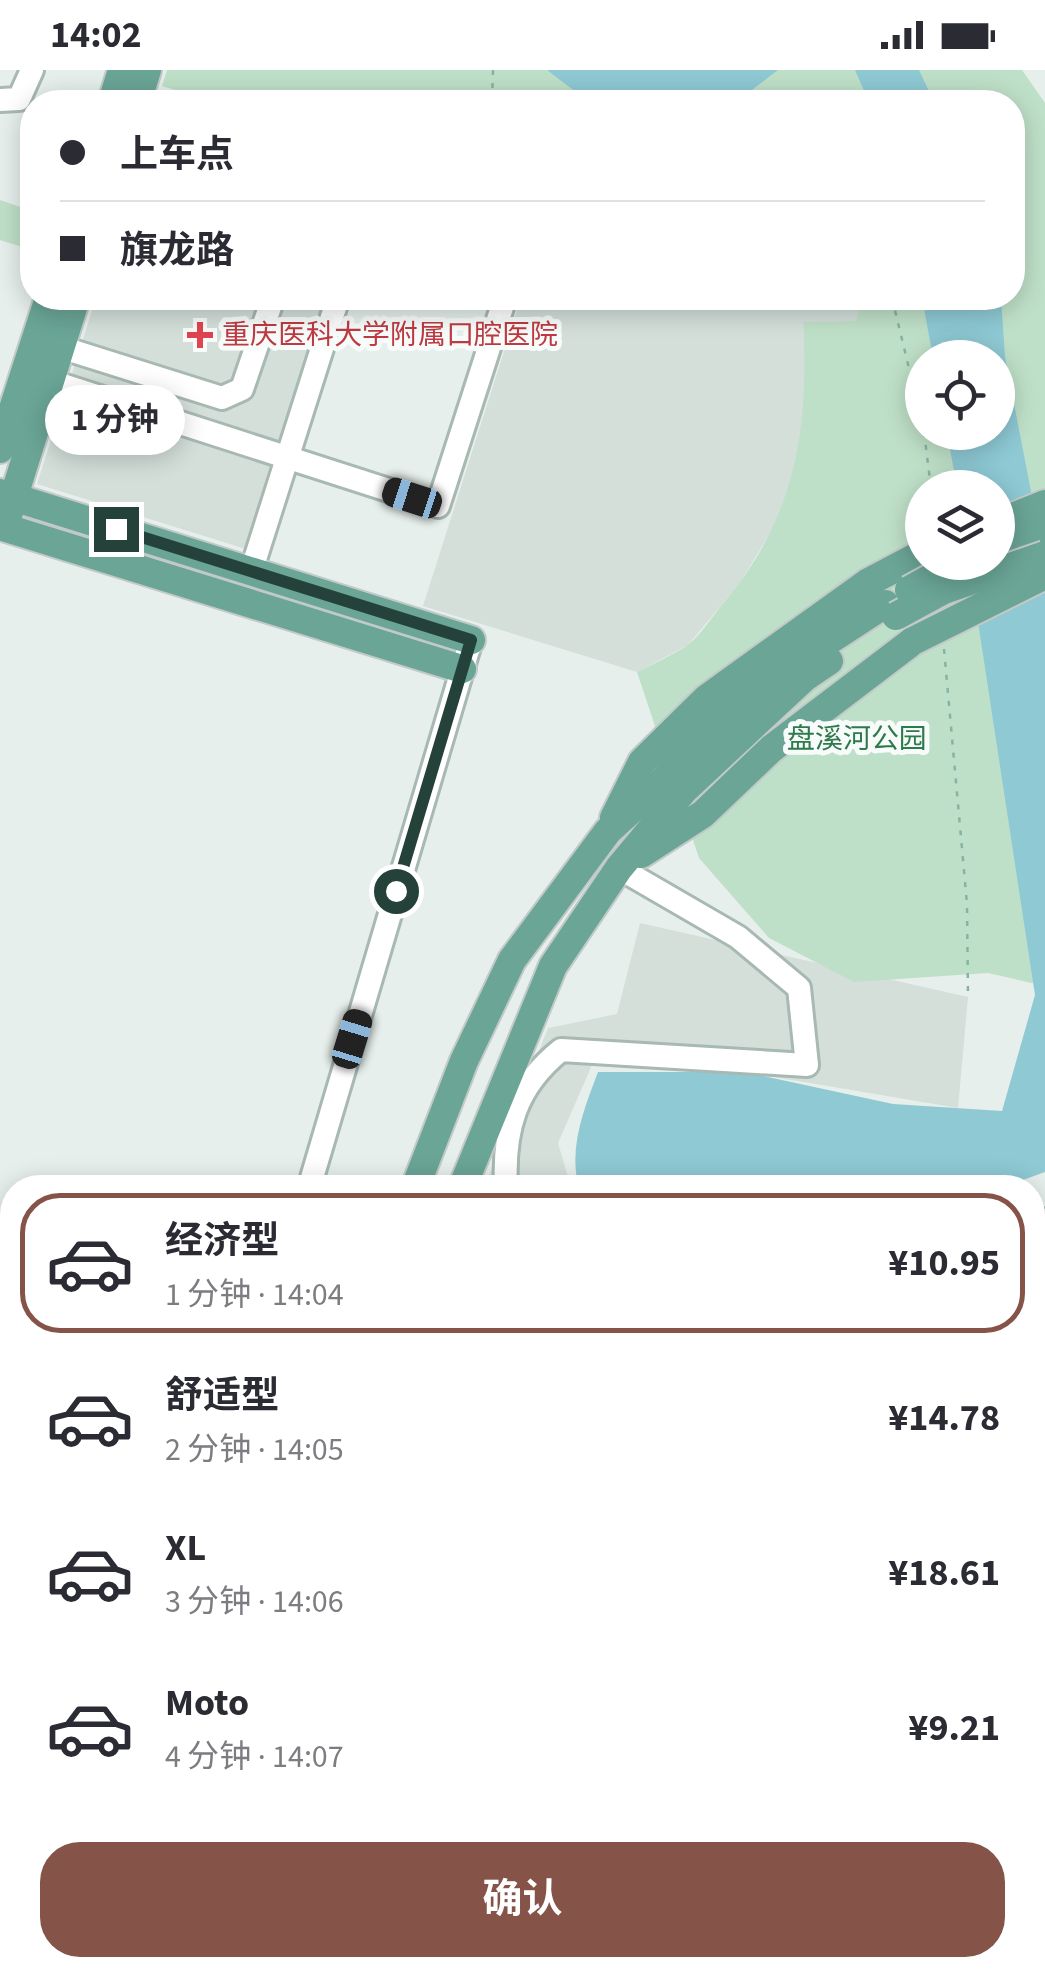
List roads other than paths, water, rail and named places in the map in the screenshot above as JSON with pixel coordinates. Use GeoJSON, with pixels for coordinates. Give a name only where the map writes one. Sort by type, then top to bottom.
{"type":"FeatureCollection","features":[{"type":"Feature","properties":{"kind":"main road"},"geometry":{"type":"LineString","coordinates":[[0,449],[45,310]]}},
{"type":"Feature","properties":{"kind":"main road"},"geometry":{"type":"LineString","coordinates":[[72,310],[7,495],[2,532],[462,669]]}},
{"type":"Feature","properties":{"kind":"main road"},"geometry":{"type":"LineString","coordinates":[[7,495],[471,640]]}},
{"type":"Feature","properties":{"kind":"main road"},"geometry":{"type":"LineString","coordinates":[[1015,516],[1045,504]]}},
{"type":"Feature","properties":{"kind":"main road"},"geometry":{"type":"LineString","coordinates":[[1015,542],[1045,531]]}},
{"type":"Feature","properties":{"kind":"main road"},"geometry":{"type":"LineString","coordinates":[[882,601],[944,590],[1045,556]]}},
{"type":"Feature","properties":{"kind":"main road"},"geometry":{"type":"LineString","coordinates":[[467,1175],[552,966],[619,868],[684,790],[804,678],[905,574]]}},
{"type":"Feature","properties":{"kind":"main road"},"geometry":{"type":"LineString","coordinates":[[619,868],[703,814],[771,749],[913,642],[1045,575]]}},
{"type":"Feature","properties":{"kind":"main road"},"geometry":{"type":"LineString","coordinates":[[420,1175],[464,1062],[512,960],[608,831],[662,782],[715,722],[773,676],[882,601],[924,580]]}},
{"type":"Feature","properties":{"kind":"street"},"geometry":{"type":"LineString","coordinates":[[60,347],[222,398],[242,389],[269,310]]}},
{"type":"Feature","properties":{"kind":"street"},"geometry":{"type":"LineString","coordinates":[[252,572],[334,310]]}},
{"type":"Feature","properties":{"kind":"street"},"geometry":{"type":"LineString","coordinates":[[50,381],[438,506],[501,310]]}},
{"type":"Feature","properties":{"kind":"street"},"geometry":{"type":"LineString","coordinates":[[312,1175],[471,640]]}},
{"type":"Feature","properties":{"kind":"street"},"geometry":{"type":"LineString","coordinates":[[506,1175],[505,1149],[515,1110],[535,1071],[560,1050],[807,1065],[800,988],[738,937],[619,868]]}},
{"type":"Feature","properties":{"kind":"water"},"geometry":{"type":"Polygon","coordinates":[[[547,70],[778,70],[752,90],[573,90],[547,70]]]}},
{"type":"Feature","properties":{"kind":"water"},"geometry":{"type":"Polygon","coordinates":[[[855,70],[919,70],[928,90],[864,90],[855,70]]]}},
{"type":"Feature","properties":{"kind":"water"},"geometry":{"type":"Polygon","coordinates":[[[924,310],[1002,310],[1004,340],[930,340],[924,310]]]}},
{"type":"Feature","properties":{"kind":"water"},"geometry":{"type":"Polygon","coordinates":[[[1015,409],[1045,564],[1045,1172],[576,1175],[576,1143],[598,1072],[744,1072],[893,1104],[1002,1111],[1035,995],[972,580],[1015,580],[1015,470],[954,470],[950,450],[1015,450],[1015,409]]]}},
{"type":"Feature","properties":{"kind":"place","name":"重庆医科大学附属口腔医院"},"geometry":{"type":"Point","coordinates":[200,335]}},
{"type":"Feature","properties":{"kind":"park label","name":"盘溪河公园"},"geometry":{"type":"Point","coordinates":[857,739]}}]}
